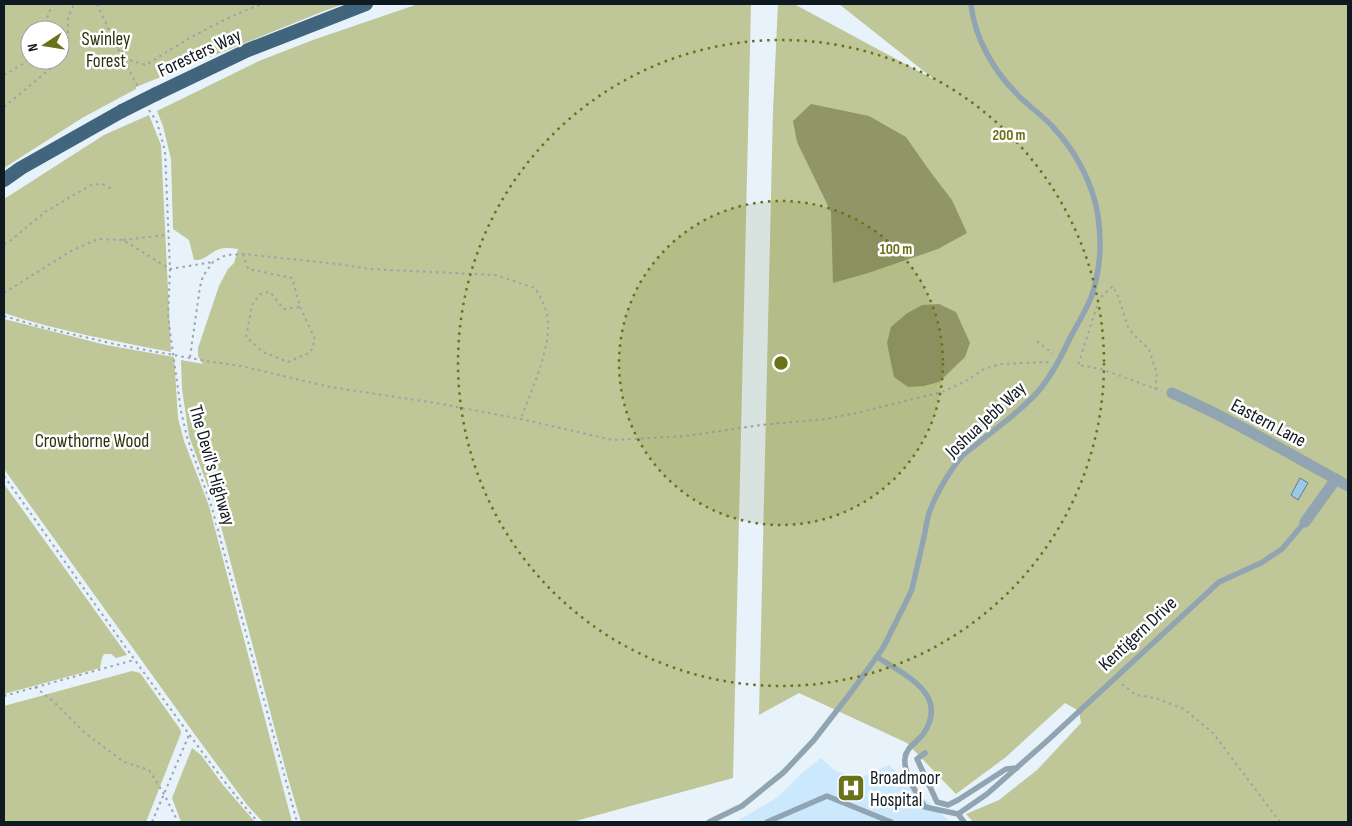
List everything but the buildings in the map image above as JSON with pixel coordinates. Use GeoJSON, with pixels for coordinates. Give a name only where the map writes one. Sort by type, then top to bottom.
{"type":"FeatureCollection","features":[{"type":"Feature","properties":{"kind":"main road","name":"Foresters Way"},"geometry":{"type":"LineString","coordinates":[[4,180],[59,146],[156,94],[248,50],[366,4]]}},
{"type":"Feature","properties":{"kind":"street","name":"Eastern Lane"},"geometry":{"type":"LineString","coordinates":[[1172,393],[1244,428],[1348,486]]}},
{"type":"Feature","properties":{"kind":"street","name":"Kentigern Drive"},"geometry":{"type":"LineString","coordinates":[[1305,522],[1336,479]]}},
{"type":"Feature","properties":{"kind":"lane","name":"Joshua Jebb Way"},"geometry":{"type":"LineString","coordinates":[[709,822],[742,806],[784,772],[814,740],[877,657],[899,617],[912,588],[930,510],[940,490],[962,456],[1015,414],[1047,380],[1091,298],[1100,259],[1098,216],[1094,198],[1077,159],[1066,144],[1052,126],[1010,87],[995,66],[982,43],[972,14],[971,4]]}},
{"type":"Feature","properties":{"kind":"lane","name":"Kentigern Drive"},"geometry":{"type":"LineString","coordinates":[[958,814],[987,794],[1017,768],[1219,582],[1261,563],[1282,549],[1305,522]]}},
{"type":"Feature","properties":{"kind":"lane"},"geometry":{"type":"LineString","coordinates":[[877,657],[917,683],[932,705],[930,723],[907,751],[905,758],[906,768],[914,789],[925,807],[958,814],[964,822]]}},
{"type":"Feature","properties":{"kind":"lane"},"geometry":{"type":"LineString","coordinates":[[925,753],[917,759],[937,802],[948,805],[1006,769],[1017,768]]}},
{"type":"Feature","properties":{"kind":"lane"},"geometry":{"type":"LineString","coordinates":[[768,822],[827,796],[891,822]]}},
{"type":"Feature","properties":{"kind":"path"},"geometry":{"type":"LineString","coordinates":[[46,20],[52,4]]}},
{"type":"Feature","properties":{"kind":"path"},"geometry":{"type":"LineString","coordinates":[[4,107],[68,54],[68,18],[74,4]]}},
{"type":"Feature","properties":{"kind":"path"},"geometry":{"type":"LineString","coordinates":[[97,4],[139,91]]}},
{"type":"Feature","properties":{"kind":"path"},"geometry":{"type":"LineString","coordinates":[[117,46],[129,60],[146,65],[174,46],[262,4]]}},
{"type":"Feature","properties":{"kind":"path"},"geometry":{"type":"LineString","coordinates":[[4,75],[20,66]]}},
{"type":"Feature","properties":{"kind":"path","name":"The Devil's Highway"},"geometry":{"type":"LineString","coordinates":[[149,110],[157,122],[166,151],[170,269],[168,317],[187,437],[212,508],[297,822]]}},
{"type":"Feature","properties":{"kind":"path"},"geometry":{"type":"LineString","coordinates":[[4,244],[45,212],[91,185],[102,184],[112,189]]}},
{"type":"Feature","properties":{"kind":"path"},"geometry":{"type":"LineString","coordinates":[[4,293],[71,251],[98,239],[123,240],[168,234]]}},
{"type":"Feature","properties":{"kind":"path"},"geometry":{"type":"LineString","coordinates":[[123,240],[170,269],[213,262],[226,256],[243,254],[370,269],[496,275],[535,288],[543,302],[548,320],[547,339],[541,366],[521,419]]}},
{"type":"Feature","properties":{"kind":"path"},"geometry":{"type":"LineString","coordinates":[[243,254],[248,269],[292,278],[300,307],[315,338],[311,352],[288,362],[263,352],[246,338],[252,305],[260,294],[270,292],[284,308],[300,307]]}},
{"type":"Feature","properties":{"kind":"path"},"geometry":{"type":"LineString","coordinates":[[190,357],[200,287],[203,276],[213,262]]}},
{"type":"Feature","properties":{"kind":"path"},"geometry":{"type":"LineString","coordinates":[[1097,307],[1078,365],[1100,369],[1155,389],[1156,374],[1149,350],[1128,327],[1113,286],[1100,298]]}},
{"type":"Feature","properties":{"kind":"path"},"geometry":{"type":"LineString","coordinates":[[4,316],[90,338],[241,366],[330,388],[436,403],[521,419],[613,440],[685,436],[751,426],[826,419],[942,392],[966,381],[984,369],[1001,364],[1049,362]]}},
{"type":"Feature","properties":{"kind":"path"},"geometry":{"type":"LineString","coordinates":[[1037,341],[1052,353],[1058,362]]}},
{"type":"Feature","properties":{"kind":"path"},"geometry":{"type":"LineString","coordinates":[[4,476],[134,660],[258,822]]}},
{"type":"Feature","properties":{"kind":"path"},"geometry":{"type":"LineString","coordinates":[[4,696],[134,660]]}},
{"type":"Feature","properties":{"kind":"path"},"geometry":{"type":"LineString","coordinates":[[1114,678],[1136,695],[1155,698],[1184,708],[1213,733],[1280,822]]}},
{"type":"Feature","properties":{"kind":"path"},"geometry":{"type":"LineString","coordinates":[[35,687],[54,702],[92,739],[124,762],[149,770],[178,822]]}},
{"type":"Feature","properties":{"kind":"path"},"geometry":{"type":"LineString","coordinates":[[152,822],[190,734]]}},
{"type":"Feature","properties":{"kind":"shaded area"},"geometry":{"type":"Polygon","coordinates":[[[811,104],[869,116],[906,137],[952,200],[967,233],[938,249],[833,283],[831,212],[797,142],[793,121],[811,104]]]}},
{"type":"Feature","properties":{"kind":"shaded area"},"geometry":{"type":"Polygon","coordinates":[[[939,304],[956,312],[970,343],[965,357],[939,382],[924,386],[908,387],[894,377],[887,343],[891,327],[906,314],[922,305],[939,304]]]}},
{"type":"Feature","properties":{"kind":"shaded area","name":"Broadmoor Hospital"},"geometry":{"type":"Polygon","coordinates":[[[821,758],[834,770],[858,779],[889,765],[950,822],[736,822],[778,797],[802,773],[821,758]]]}},
{"type":"Feature","properties":{"kind":"green space","name":"Swinley Forest"},"geometry":{"type":"Polygon","coordinates":[[[4,4],[344,4],[136,87],[136,89],[82,118],[4,168],[4,4]]]}},
{"type":"Feature","properties":{"kind":"green space"},"geometry":{"type":"Polygon","coordinates":[[[418,4],[751,4],[733,778],[572,822],[301,822],[217,511],[189,436],[182,389],[181,360],[203,364],[198,356],[198,348],[219,286],[228,269],[234,263],[238,249],[220,249],[203,258],[194,260],[189,240],[173,229],[171,159],[163,126],[157,111],[259,61],[313,40],[418,4]]]}},
{"type":"Feature","properties":{"kind":"green space"},"geometry":{"type":"Polygon","coordinates":[[[778,4],[794,4],[935,80],[839,4],[1348,4],[1348,822],[973,822],[966,814],[999,800],[1037,770],[1081,723],[1079,711],[1065,703],[1006,757],[956,794],[907,743],[799,693],[759,715],[773,110],[778,4]]]}},
{"type":"Feature","properties":{"kind":"green space"},"geometry":{"type":"Polygon","coordinates":[[[149,115],[161,145],[171,352],[108,340],[4,313],[4,199],[104,135],[149,115]]]}},
{"type":"Feature","properties":{"kind":"green space","name":"Crowthorne Wood"},"geometry":{"type":"Polygon","coordinates":[[[4,319],[106,345],[174,357],[178,418],[184,441],[209,506],[292,822],[263,822],[248,806],[4,469],[4,319]]]}},
{"type":"Feature","properties":{"kind":"green space","name":"Crowthorne Wood"},"geometry":{"type":"Polygon","coordinates":[[[4,484],[127,655],[116,658],[111,654],[104,654],[100,668],[4,694],[4,484]]]}},
{"type":"Feature","properties":{"kind":"green space"},"geometry":{"type":"Polygon","coordinates":[[[132,671],[140,673],[181,733],[146,822],[4,822],[4,706],[132,671]]]}},
{"type":"Feature","properties":{"kind":"green space"},"geometry":{"type":"Polygon","coordinates":[[[192,748],[201,755],[223,785],[255,822],[181,822],[172,798],[192,748]]]}},
{"type":"Feature","properties":{"kind":"place","name":"Broadmoor Hospital"},"geometry":{"type":"Point","coordinates":[851,788]}}]}
